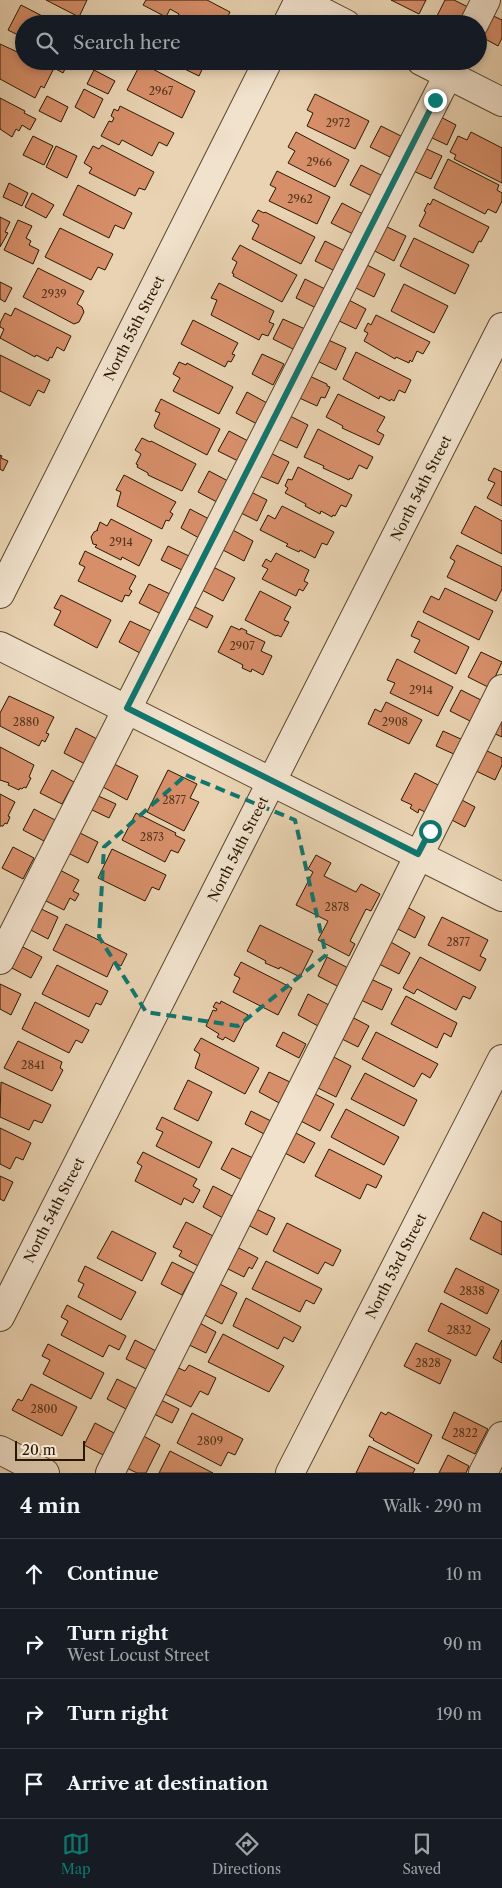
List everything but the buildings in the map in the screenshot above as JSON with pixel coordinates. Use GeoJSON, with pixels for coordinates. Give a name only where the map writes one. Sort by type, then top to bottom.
{"type":"FeatureCollection","features":[{"type":"Feature","properties":{"kind":"street"},"geometry":{"type":"LineString","coordinates":[[292,15],[299,0],[328,15]]}},
{"type":"Feature","properties":{"kind":"street"},"geometry":{"type":"LineString","coordinates":[[478,15],[486,0]]}},
{"type":"Feature","properties":{"kind":"street","name":"North 55th Street"},"geometry":{"type":"LineString","coordinates":[[0,594],[263,70]]}},
{"type":"Feature","properties":{"kind":"street"},"geometry":{"type":"LineString","coordinates":[[0,960],[451,70]]}},
{"type":"Feature","properties":{"kind":"street"},"geometry":{"type":"LineString","coordinates":[[455,70],[502,102]]}},
{"type":"Feature","properties":{"kind":"street","name":"North 54th Street"},"geometry":{"type":"LineString","coordinates":[[0,1317],[502,327]]}},
{"type":"Feature","properties":{"kind":"street"},"geometry":{"type":"LineString","coordinates":[[0,646],[502,897]]}},
{"type":"Feature","properties":{"kind":"street"},"geometry":{"type":"LineString","coordinates":[[110,1473],[502,689]]}},
{"type":"Feature","properties":{"kind":"street","name":"North 53rd Street"},"geometry":{"type":"LineString","coordinates":[[290,1473],[502,1059]]}},
{"type":"Feature","properties":{"kind":"street"},"geometry":{"type":"LineString","coordinates":[[483,1473],[502,1436]]}},
{"type":"Feature","properties":{"kind":"street"},"geometry":{"type":"LineString","coordinates":[[0,1450],[45,1473]]}},
{"type":"Feature","properties":{"kind":"highlighted area"},"geometry":{"type":"Polygon","coordinates":[[[186,775],[295,820],[326,955],[238,1026],[146,1012],[99,937],[104,847],[186,775]]]}},
{"type":"Feature","properties":{"kind":"route"},"geometry":{"type":"LineString","coordinates":[[430,831],[418,854],[127,708],[435,100]]}}]}
